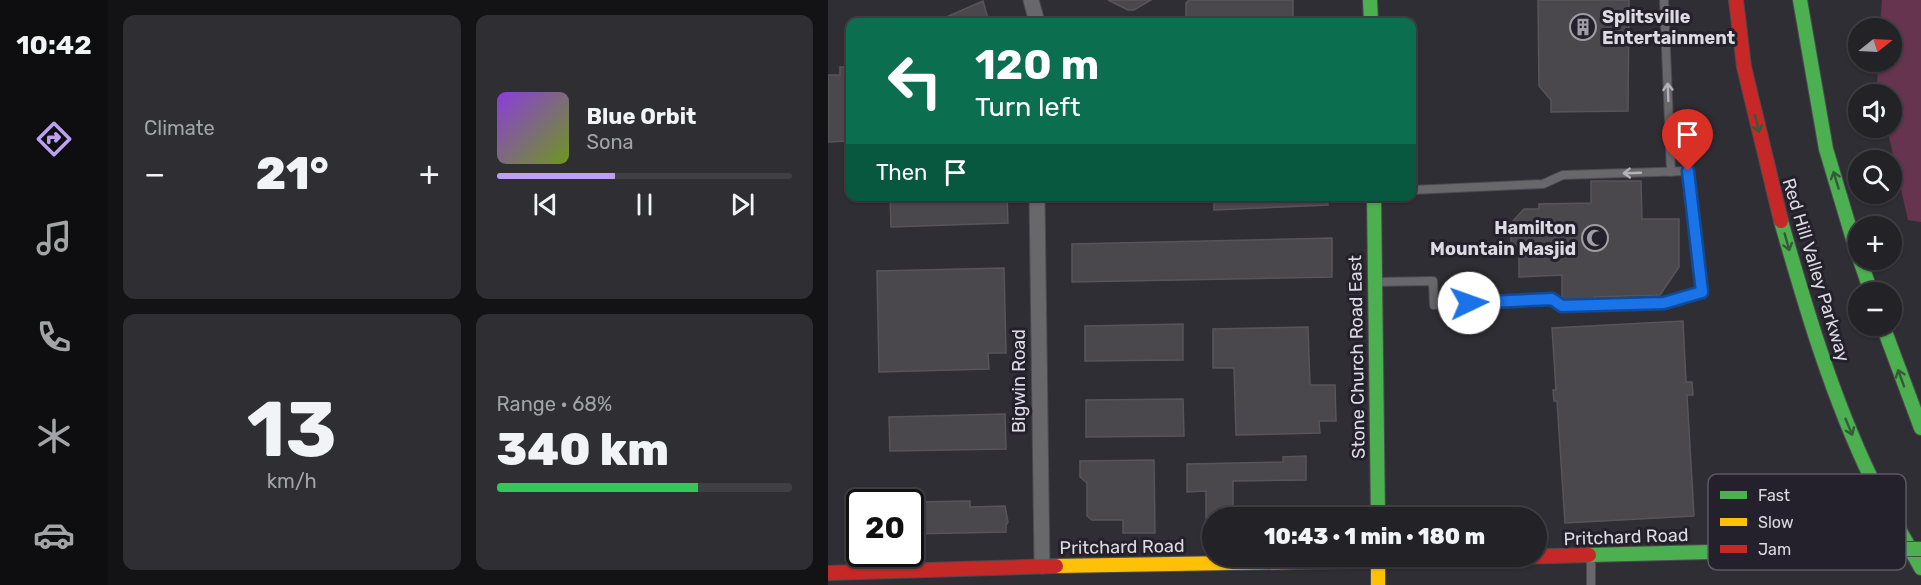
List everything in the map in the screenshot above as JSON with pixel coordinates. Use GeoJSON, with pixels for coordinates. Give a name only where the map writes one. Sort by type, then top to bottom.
{"type":"FeatureCollection","features":[{"type":"Feature","properties":{"kind":"main road"},"geometry":{"type":"LineString","coordinates":[[1370,0],[1371,18]]}},
{"type":"Feature","properties":{"kind":"main road","name":"Red Hill Valley Parkway"},"geometry":{"type":"LineString","coordinates":[[1736,0],[1744,67],[1771,186],[1811,327],[1839,403],[1869,474]]}},
{"type":"Feature","properties":{"kind":"main road"},"geometry":{"type":"LineString","coordinates":[[1800,0],[1826,149],[1848,222]]}},
{"type":"Feature","properties":{"kind":"main road"},"geometry":{"type":"LineString","coordinates":[[1806,37],[1814,0]]}},
{"type":"Feature","properties":{"kind":"main road","name":"Stone Church Road East"},"geometry":{"type":"LineString","coordinates":[[1374,201],[1378,507]]}},
{"type":"Feature","properties":{"kind":"main road"},"geometry":{"type":"LineString","coordinates":[[1886,336],[1921,428]]}},
{"type":"Feature","properties":{"kind":"main road","name":"Red Hill Valley Parkway"},"geometry":{"type":"LineString","coordinates":[[1906,541],[1921,568]]}},
{"type":"Feature","properties":{"kind":"main road","name":"Pritchard Road"},"geometry":{"type":"LineString","coordinates":[[1547,557],[1708,553]]}},
{"type":"Feature","properties":{"kind":"main road","name":"Pritchard Road"},"geometry":{"type":"LineString","coordinates":[[828,573],[873,578],[1041,566],[1202,563]]}},
{"type":"Feature","properties":{"kind":"main road"},"geometry":{"type":"LineString","coordinates":[[1378,567],[1378,585]]}},
{"type":"Feature","properties":{"kind":"street"},"geometry":{"type":"LineString","coordinates":[[1031,0],[1036,18]]}},
{"type":"Feature","properties":{"kind":"street","name":"Bigwin Road"},"geometry":{"type":"LineString","coordinates":[[1037,201],[1041,566]]}},
{"type":"Feature","properties":{"kind":"lane"},"geometry":{"type":"LineString","coordinates":[[1664,0],[1671,172]]}},
{"type":"Feature","properties":{"kind":"lane"},"geometry":{"type":"LineString","coordinates":[[1374,282],[1433,280],[1434,305],[1552,299],[1562,306],[1664,303],[1702,292],[1688,171],[1563,175],[1543,184],[1416,190]]}},
{"type":"Feature","properties":{"kind":"lane"},"geometry":{"type":"LineString","coordinates":[[1591,556],[1591,585]]}},
{"type":"Feature","properties":{"kind":"shaded area"},"geometry":{"type":"Polygon","coordinates":[[[1882,0],[1921,0],[1921,222],[1908,220],[1902,194],[1902,150],[1892,150],[1889,138],[1902,138],[1902,84],[1877,84],[1878,72],[1902,72],[1902,18],[1881,18],[1882,0]]]}},
{"type":"Feature","properties":{"kind":"building"},"geometry":{"type":"Polygon","coordinates":[[[1108,0],[1151,0],[1134,10],[1128,10],[1108,0]]]}},
{"type":"Feature","properties":{"kind":"building"},"geometry":{"type":"Polygon","coordinates":[[[1189,0],[1293,0],[1293,18],[1186,18],[1186,3],[1189,0]]]}},
{"type":"Feature","properties":{"kind":"building"},"geometry":{"type":"Polygon","coordinates":[[[1538,0],[1629,0],[1628,111],[1551,112],[1551,100],[1539,86],[1538,0]]]}},
{"type":"Feature","properties":{"kind":"building"},"geometry":{"type":"Polygon","coordinates":[[[983,1],[988,18],[944,18],[983,1]]]}},
{"type":"Feature","properties":{"kind":"building"},"geometry":{"type":"Polygon","coordinates":[[[840,67],[846,67],[846,141],[828,142],[828,75],[840,75],[840,67]]]}},
{"type":"Feature","properties":{"kind":"building","name":"Hamilton Mountain Masjid"},"geometry":{"type":"Polygon","coordinates":[[[1591,181],[1641,181],[1642,219],[1679,219],[1679,267],[1660,295],[1562,300],[1562,275],[1519,277],[1519,253],[1511,253],[1511,223],[1524,209],[1539,209],[1539,204],[1591,203],[1591,181]]]}},
{"type":"Feature","properties":{"kind":"building"},"geometry":{"type":"Polygon","coordinates":[[[890,201],[1007,201],[1008,223],[891,227],[890,201]]]}},
{"type":"Feature","properties":{"kind":"building"},"geometry":{"type":"Polygon","coordinates":[[[1214,201],[1328,201],[1328,205],[1214,210],[1214,201]]]}},
{"type":"Feature","properties":{"kind":"building"},"geometry":{"type":"Polygon","coordinates":[[[1332,238],[1332,277],[1072,282],[1072,244],[1332,238]]]}},
{"type":"Feature","properties":{"kind":"building"},"geometry":{"type":"Polygon","coordinates":[[[1004,268],[1006,353],[988,353],[989,369],[879,372],[877,271],[1004,268]]]}},
{"type":"Feature","properties":{"kind":"building"},"geometry":{"type":"Polygon","coordinates":[[[1683,321],[1686,382],[1692,382],[1693,395],[1687,395],[1694,516],[1565,523],[1557,401],[1554,401],[1553,390],[1556,390],[1552,328],[1683,321]]]}},
{"type":"Feature","properties":{"kind":"building"},"geometry":{"type":"Polygon","coordinates":[[[1183,324],[1183,360],[1085,361],[1085,326],[1183,324]]]}},
{"type":"Feature","properties":{"kind":"building"},"geometry":{"type":"Polygon","coordinates":[[[1308,327],[1310,385],[1335,385],[1336,421],[1319,421],[1320,433],[1236,435],[1234,368],[1213,368],[1213,329],[1308,327]]]}},
{"type":"Feature","properties":{"kind":"building"},"geometry":{"type":"Polygon","coordinates":[[[1183,399],[1184,436],[1086,437],[1086,400],[1183,399]]]}},
{"type":"Feature","properties":{"kind":"building"},"geometry":{"type":"Polygon","coordinates":[[[1005,414],[1006,449],[890,451],[889,417],[1005,414]]]}},
{"type":"Feature","properties":{"kind":"building"},"geometry":{"type":"Polygon","coordinates":[[[1306,456],[1306,480],[1233,481],[1233,507],[1206,507],[1206,491],[1187,492],[1187,464],[1283,462],[1283,457],[1306,456]]]}},
{"type":"Feature","properties":{"kind":"building"},"geometry":{"type":"Polygon","coordinates":[[[1154,460],[1155,533],[1123,533],[1123,520],[1092,520],[1087,516],[1087,483],[1080,477],[1080,461],[1154,460]]]}},
{"type":"Feature","properties":{"kind":"building"},"geometry":{"type":"Polygon","coordinates":[[[970,501],[970,507],[1005,506],[1008,522],[1006,532],[924,534],[924,502],[970,501]]]}},
{"type":"Feature","properties":{"kind":"traffic: fast"},"geometry":{"type":"LineString","coordinates":[[1370,0],[1371,18]]}},
{"type":"Feature","properties":{"kind":"traffic: fast"},"geometry":{"type":"LineString","coordinates":[[1800,0],[1826,149],[1848,223]]}},
{"type":"Feature","properties":{"kind":"traffic: fast"},"geometry":{"type":"LineString","coordinates":[[1374,201],[1378,507]]}},
{"type":"Feature","properties":{"kind":"traffic: fast"},"geometry":{"type":"LineString","coordinates":[[1781,221],[1832,385],[1869,474]]}},
{"type":"Feature","properties":{"kind":"traffic: fast"},"geometry":{"type":"LineString","coordinates":[[1863,270],[1868,282]]}},
{"type":"Feature","properties":{"kind":"traffic: fast"},"geometry":{"type":"LineString","coordinates":[[1887,336],[1921,428]]}},
{"type":"Feature","properties":{"kind":"traffic: fast"},"geometry":{"type":"LineString","coordinates":[[1906,541],[1921,568]]}},
{"type":"Feature","properties":{"kind":"traffic: fast"},"geometry":{"type":"LineString","coordinates":[[1906,549],[1921,549]]}},
{"type":"Feature","properties":{"kind":"traffic: fast"},"geometry":{"type":"LineString","coordinates":[[1589,555],[1708,552]]}},
{"type":"Feature","properties":{"kind":"traffic: slow"},"geometry":{"type":"LineString","coordinates":[[1056,566],[1202,564]]}},
{"type":"Feature","properties":{"kind":"traffic: slow"},"geometry":{"type":"LineString","coordinates":[[1378,567],[1378,585]]}},
{"type":"Feature","properties":{"kind":"traffic: jam"},"geometry":{"type":"LineString","coordinates":[[1736,0],[1744,67],[1781,221]]}},
{"type":"Feature","properties":{"kind":"traffic: jam"},"geometry":{"type":"LineString","coordinates":[[1547,556],[1589,555]]}},
{"type":"Feature","properties":{"kind":"traffic: jam"},"geometry":{"type":"LineString","coordinates":[[828,573],[1056,566]]}},
{"type":"Feature","properties":{"kind":"place","name":"Splitsville Entertainment"},"geometry":{"type":"Point","coordinates":[1583,27]}},
{"type":"Feature","properties":{"kind":"place","name":"Hamilton Mountain Masjid"},"geometry":{"type":"Point","coordinates":[1595,238]}},
{"type":"Feature","properties":{"kind":"route"},"geometry":{"type":"LineString","coordinates":[[1469,303],[1552,299],[1562,306],[1664,303],[1702,292],[1688,171]]}}]}
